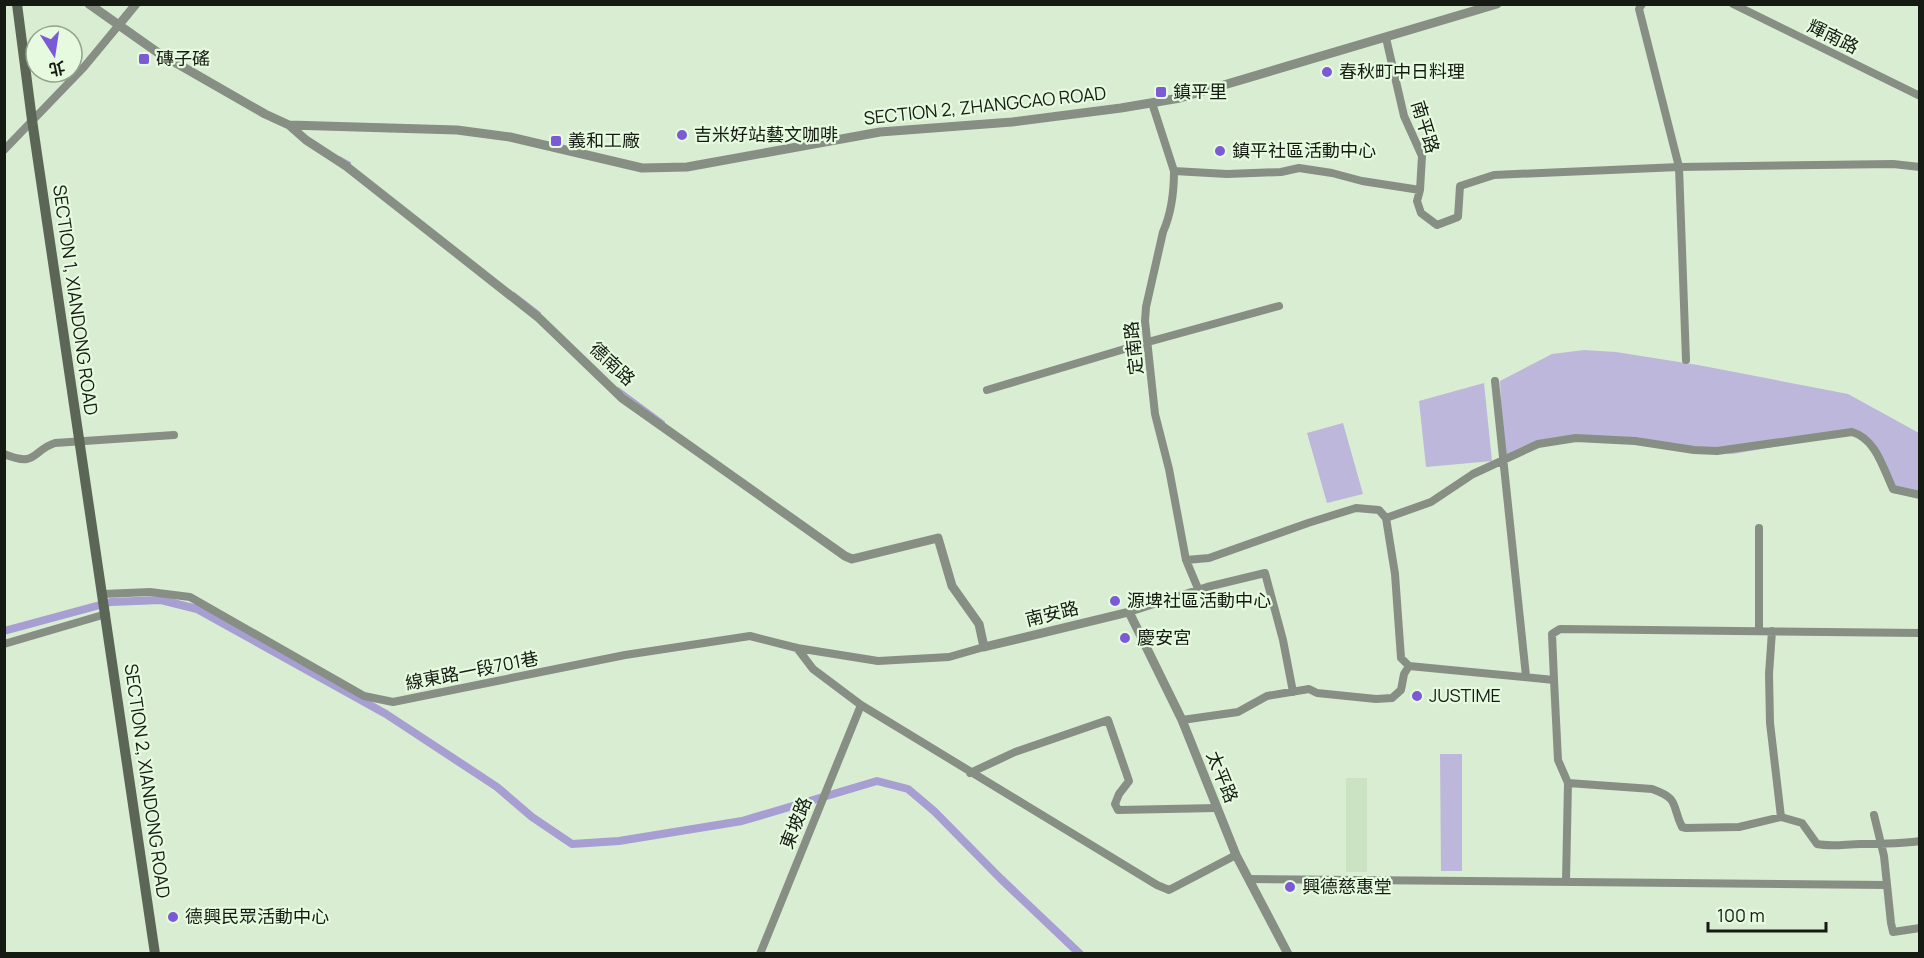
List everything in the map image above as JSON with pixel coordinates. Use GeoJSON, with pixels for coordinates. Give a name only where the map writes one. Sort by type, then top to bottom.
{"type":"FeatureCollection","features":[{"type":"Feature","properties":{"kind":"main road","name":"SECTION 1, XIANDONG ROAD"},"geometry":{"type":"LineString","coordinates":[[17,4],[32,120],[106,614]]}},
{"type":"Feature","properties":{"kind":"main road","name":"SECTION 2, XIANDONG ROAD"},"geometry":{"type":"LineString","coordinates":[[106,614],[155,954]]}},
{"type":"Feature","properties":{"kind":"street"},"geometry":{"type":"LineString","coordinates":[[88,4],[157,52],[209,83],[289,125]]}},
{"type":"Feature","properties":{"kind":"street"},"geometry":{"type":"LineString","coordinates":[[4,150],[84,67],[136,4]]}},
{"type":"Feature","properties":{"kind":"street","name":"SECTION 2, ZHANGCAO ROAD"},"geometry":{"type":"LineString","coordinates":[[289,125],[438,129],[479,133],[510,137],[642,168],[687,167],[880,132],[1012,122],[1180,98],[1497,4]]}},
{"type":"Feature","properties":{"kind":"street"},"geometry":{"type":"LineString","coordinates":[[1642,4],[1639,9],[1678,167],[1686,360]]}},
{"type":"Feature","properties":{"kind":"street","name":"輝南路"},"geometry":{"type":"LineString","coordinates":[[1734,4],[1920,96]]}},
{"type":"Feature","properties":{"kind":"street","name":"南平路"},"geometry":{"type":"LineString","coordinates":[[1386,38],[1404,116],[1422,156],[1417,201],[1421,213],[1437,225],[1458,217],[1460,186],[1494,175],[1678,167]]}},
{"type":"Feature","properties":{"kind":"street","name":"定南路"},"geometry":{"type":"LineString","coordinates":[[1152,103],[1174,171],[1167,223],[1146,307],[1145,321],[1155,414],[1169,470],[1186,560],[1199,591]]}},
{"type":"Feature","properties":{"kind":"street","name":"德南路"},"geometry":{"type":"LineString","coordinates":[[289,125],[306,140],[346,166],[539,318],[622,398],[845,556],[852,559],[938,538],[952,586],[979,624],[984,647]]}},
{"type":"Feature","properties":{"kind":"street"},"geometry":{"type":"LineString","coordinates":[[1678,167],[1893,164],[1920,167]]}},
{"type":"Feature","properties":{"kind":"street"},"geometry":{"type":"LineString","coordinates":[[1174,171],[1227,174],[1281,172],[1299,168],[1332,172],[1362,181],[1420,190]]}},
{"type":"Feature","properties":{"kind":"street"},"geometry":{"type":"LineString","coordinates":[[987,390],[1279,306]]}},
{"type":"Feature","properties":{"kind":"street"},"geometry":{"type":"LineString","coordinates":[[1495,381],[1526,676]]}},
{"type":"Feature","properties":{"kind":"street"},"geometry":{"type":"LineString","coordinates":[[1386,518],[1431,502],[1473,474],[1538,444],[1576,438],[1635,441],[1717,451],[1852,432],[1863,435],[1871,444],[1893,489],[1920,495]]}},
{"type":"Feature","properties":{"kind":"street"},"geometry":{"type":"LineString","coordinates":[[4,454],[26,459],[37,456],[48,445],[55,443],[174,435]]}},
{"type":"Feature","properties":{"kind":"street"},"geometry":{"type":"LineString","coordinates":[[1186,560],[1209,558],[1308,522],[1356,508],[1379,510],[1386,518],[1395,574],[1401,658],[1409,666],[1554,680]]}},
{"type":"Feature","properties":{"kind":"street"},"geometry":{"type":"LineString","coordinates":[[1759,528],[1760,631]]}},
{"type":"Feature","properties":{"kind":"street"},"geometry":{"type":"LineString","coordinates":[[1128,612],[1265,573],[1283,640],[1293,692]]}},
{"type":"Feature","properties":{"kind":"street","name":"線東路一段701巷"},"geometry":{"type":"LineString","coordinates":[[104,597],[150,592],[190,597],[364,696],[393,702],[625,655],[750,636],[796,648],[878,661],[949,657],[984,647]]}},
{"type":"Feature","properties":{"kind":"street","name":"南安路"},"geometry":{"type":"LineString","coordinates":[[984,647],[1128,612]]}},
{"type":"Feature","properties":{"kind":"street","name":"太平路"},"geometry":{"type":"LineString","coordinates":[[1128,612],[1182,720],[1236,855],[1287,954]]}},
{"type":"Feature","properties":{"kind":"street"},"geometry":{"type":"LineString","coordinates":[[4,644],[106,614]]}},
{"type":"Feature","properties":{"kind":"street"},"geometry":{"type":"LineString","coordinates":[[1566,881],[1568,783],[1558,760],[1552,634],[1560,629],[1920,633]]}},
{"type":"Feature","properties":{"kind":"street"},"geometry":{"type":"LineString","coordinates":[[1772,632],[1769,674],[1770,723],[1781,817]]}},
{"type":"Feature","properties":{"kind":"street"},"geometry":{"type":"LineString","coordinates":[[796,648],[813,669],[861,705],[1157,885],[1169,890],[1236,855]]}},
{"type":"Feature","properties":{"kind":"street"},"geometry":{"type":"LineString","coordinates":[[1182,720],[1238,712],[1267,696],[1309,689],[1317,693],[1377,699],[1392,698],[1401,690],[1404,674],[1409,666]]}},
{"type":"Feature","properties":{"kind":"street","name":"東坡路"},"geometry":{"type":"LineString","coordinates":[[760,954],[861,705]]}},
{"type":"Feature","properties":{"kind":"street"},"geometry":{"type":"LineString","coordinates":[[970,773],[1015,752],[1108,720],[1129,781],[1114,804],[1118,810],[1217,808]]}},
{"type":"Feature","properties":{"kind":"street"},"geometry":{"type":"LineString","coordinates":[[1568,783],[1652,789],[1672,799],[1678,820],[1682,827],[1686,828],[1739,827],[1781,817],[1802,823],[1817,844],[1826,846],[1900,844],[1920,841]]}},
{"type":"Feature","properties":{"kind":"street"},"geometry":{"type":"LineString","coordinates":[[1874,815],[1884,856],[1893,932],[1920,928]]}},
{"type":"Feature","properties":{"kind":"street"},"geometry":{"type":"LineString","coordinates":[[1249,879],[1887,885]]}},
{"type":"Feature","properties":{"kind":"shaded area"},"geometry":{"type":"Polygon","coordinates":[[[1584,350],[1616,352],[1698,365],[1848,394],[1919,433],[1919,497],[1892,493],[1881,471],[1874,449],[1859,432],[1733,454],[1691,452],[1626,442],[1550,442],[1504,458],[1500,381],[1552,354],[1584,350]]]}},
{"type":"Feature","properties":{"kind":"shaded area"},"geometry":{"type":"Polygon","coordinates":[[[1484,383],[1492,461],[1426,467],[1419,401],[1484,383]]]}},
{"type":"Feature","properties":{"kind":"shaded area"},"geometry":{"type":"Polygon","coordinates":[[[1343,423],[1363,494],[1327,503],[1307,433],[1343,423]]]}},
{"type":"Feature","properties":{"kind":"shaded area"},"geometry":{"type":"Polygon","coordinates":[[[1440,754],[1462,754],[1462,871],[1441,871],[1440,754]]]}},
{"type":"Feature","properties":{"kind":"shaded area"},"geometry":{"type":"Polygon","coordinates":[[[1346,778],[1367,778],[1367,872],[1346,872],[1346,778]]]}},
{"type":"Feature","properties":{"kind":"waterway"},"geometry":{"type":"LineString","coordinates":[[339,157],[350,163]]}},
{"type":"Feature","properties":{"kind":"waterway"},"geometry":{"type":"LineString","coordinates":[[514,293],[540,313]]}},
{"type":"Feature","properties":{"kind":"waterway"},"geometry":{"type":"LineString","coordinates":[[618,388],[664,422]]}},
{"type":"Feature","properties":{"kind":"waterway"},"geometry":{"type":"LineString","coordinates":[[4,631],[111,602],[161,600],[197,609],[386,714],[497,787],[532,817],[572,844],[619,841],[742,821],[877,781],[908,789],[934,811],[1080,954]]}},
{"type":"Feature","properties":{"kind":"place","name":"磚子磘"},"geometry":{"type":"Point","coordinates":[144,59]}},
{"type":"Feature","properties":{"kind":"place","name":"春秋町中日料理"},"geometry":{"type":"Point","coordinates":[1327,72]}},
{"type":"Feature","properties":{"kind":"place","name":"鎮平里"},"geometry":{"type":"Point","coordinates":[1161,92]}},
{"type":"Feature","properties":{"kind":"place","name":"吉米好站藝文咖啡"},"geometry":{"type":"Point","coordinates":[682,135]}},
{"type":"Feature","properties":{"kind":"place","name":"義和工廠"},"geometry":{"type":"Point","coordinates":[556,141]}},
{"type":"Feature","properties":{"kind":"place","name":"鎮平社區活動中心"},"geometry":{"type":"Point","coordinates":[1220,151]}},
{"type":"Feature","properties":{"kind":"place","name":"源埤社區活動中心"},"geometry":{"type":"Point","coordinates":[1115,601]}},
{"type":"Feature","properties":{"kind":"place","name":"慶安宮"},"geometry":{"type":"Point","coordinates":[1125,638]}},
{"type":"Feature","properties":{"kind":"place","name":"JUSTIME"},"geometry":{"type":"Point","coordinates":[1417,696]}},
{"type":"Feature","properties":{"kind":"place","name":"興德慈惠堂"},"geometry":{"type":"Point","coordinates":[1290,887]}},
{"type":"Feature","properties":{"kind":"place","name":"德興民眾活動中心"},"geometry":{"type":"Point","coordinates":[173,917]}}]}
